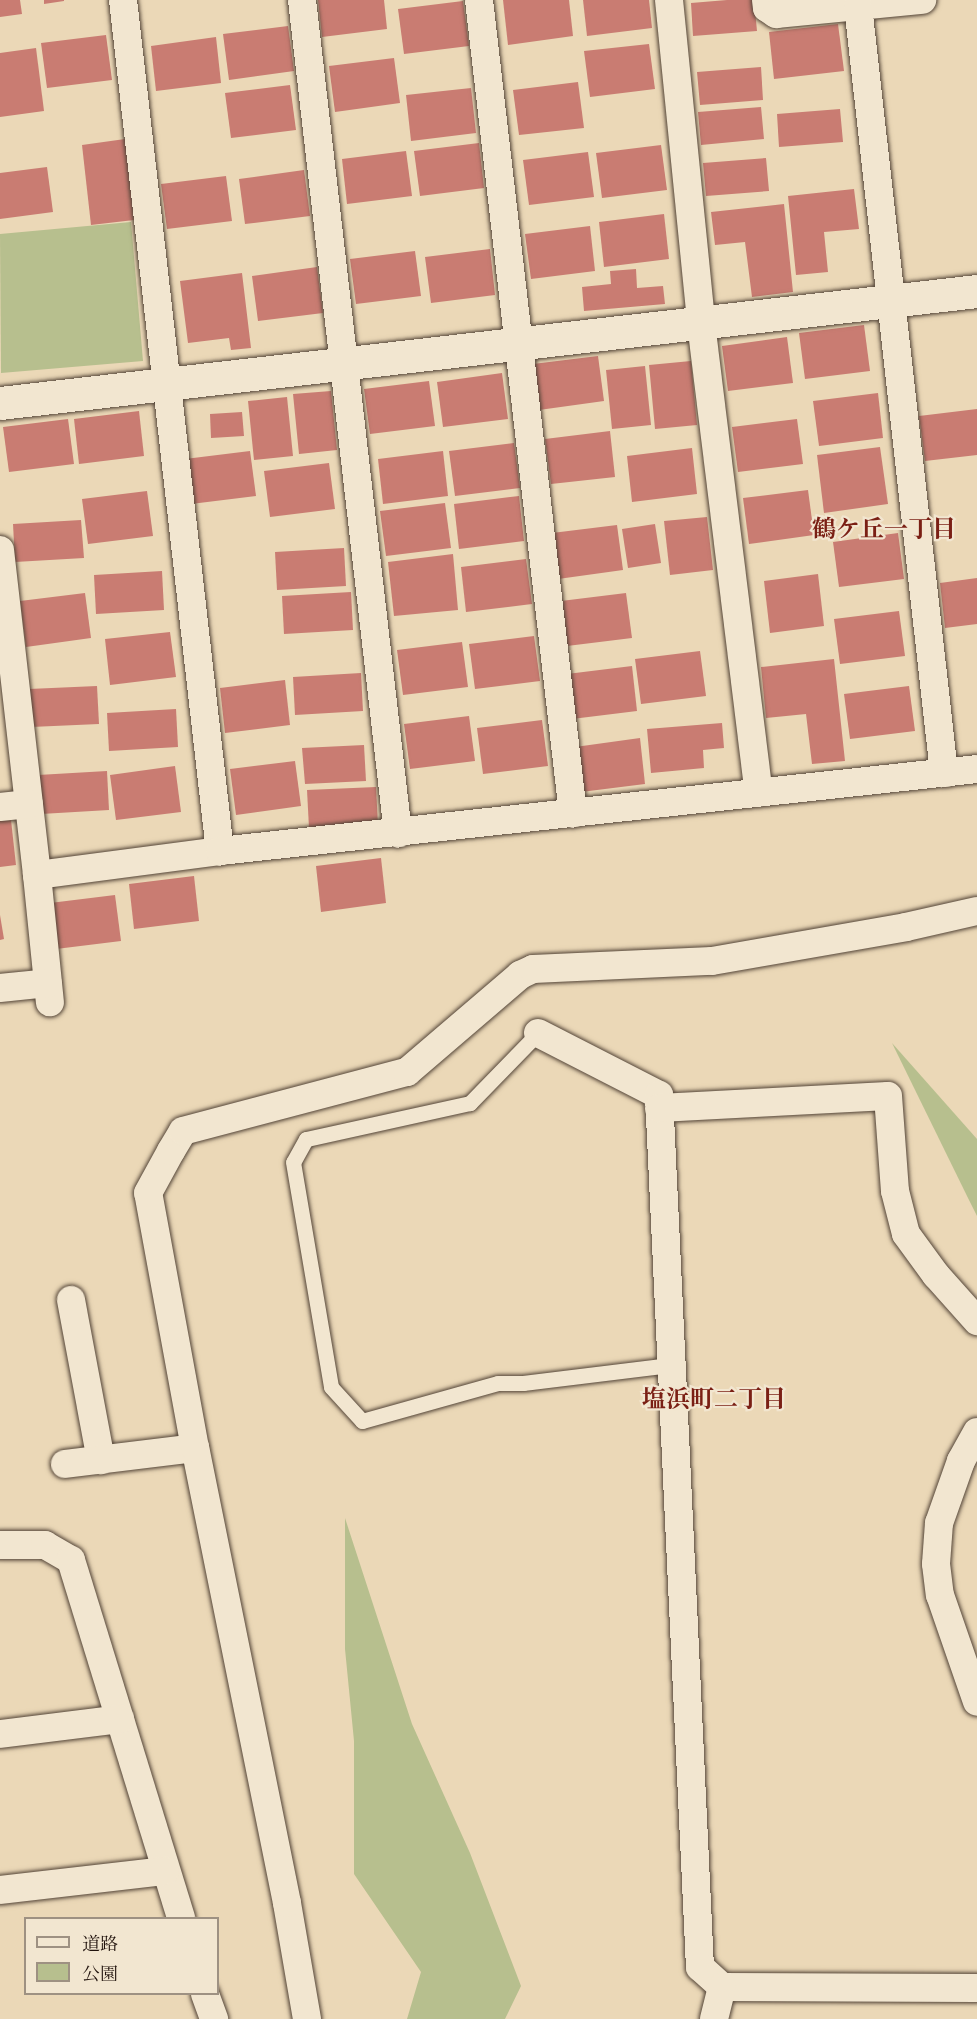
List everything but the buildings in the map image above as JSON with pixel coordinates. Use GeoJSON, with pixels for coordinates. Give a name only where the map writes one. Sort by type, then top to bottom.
{"type":"FeatureCollection","features":[{"type":"Feature","properties":{"kind":"street"},"geometry":{"type":"LineString","coordinates":[[123,0],[220,851]]}},
{"type":"Feature","properties":{"kind":"street"},"geometry":{"type":"LineString","coordinates":[[302,0],[398,833]]}},
{"type":"Feature","properties":{"kind":"street"},"geometry":{"type":"LineString","coordinates":[[479,0],[573,814]]}},
{"type":"Feature","properties":{"kind":"street"},"geometry":{"type":"LineString","coordinates":[[669,0],[700,323],[759,792]]}},
{"type":"Feature","properties":{"kind":"street"},"geometry":{"type":"LineString","coordinates":[[766,0],[767,8],[776,14],[922,0]]}},
{"type":"Feature","properties":{"kind":"street"},"geometry":{"type":"LineString","coordinates":[[858,6],[944,773]]}},
{"type":"Feature","properties":{"kind":"street"},"geometry":{"type":"LineString","coordinates":[[0,403],[977,291]]}},
{"type":"Feature","properties":{"kind":"street"},"geometry":{"type":"LineString","coordinates":[[0,550],[49,993],[0,988]]}},
{"type":"Feature","properties":{"kind":"street"},"geometry":{"type":"LineString","coordinates":[[37,874],[220,851],[977,769]]}},
{"type":"Feature","properties":{"kind":"street"},"geometry":{"type":"LineString","coordinates":[[0,807],[29,804]]}},
{"type":"Feature","properties":{"kind":"street"},"geometry":{"type":"LineString","coordinates":[[308,2019],[195,1448],[148,1193],[183,1131],[407,1072],[520,975],[533,969],[712,961],[906,927],[977,911]]}},
{"type":"Feature","properties":{"kind":"street"},"geometry":{"type":"LineString","coordinates":[[538,1033],[659,1095],[700,1967],[723,1987],[977,1988]]}},
{"type":"Feature","properties":{"kind":"street"},"geometry":{"type":"LineString","coordinates":[[659,1108],[888,1096],[895,1191],[906,1234],[936,1275],[977,1320]]}},
{"type":"Feature","properties":{"kind":"street"},"geometry":{"type":"LineString","coordinates":[[71,1300],[101,1460]]}},
{"type":"Feature","properties":{"kind":"street"},"geometry":{"type":"LineString","coordinates":[[977,1432],[961,1461],[939,1523],[936,1564],[940,1595],[977,1702]]}},
{"type":"Feature","properties":{"kind":"street"},"geometry":{"type":"LineString","coordinates":[[65,1464],[195,1448]]}},
{"type":"Feature","properties":{"kind":"street"},"geometry":{"type":"LineString","coordinates":[[0,1545],[45,1545],[71,1560],[181,1917]]}},
{"type":"Feature","properties":{"kind":"street"},"geometry":{"type":"LineString","coordinates":[[0,1734],[120,1719]]}},
{"type":"Feature","properties":{"kind":"street"},"geometry":{"type":"LineString","coordinates":[[0,1890],[165,1872]]}},
{"type":"Feature","properties":{"kind":"street"},"geometry":{"type":"LineString","coordinates":[[714,2019],[723,1987]]}},
{"type":"Feature","properties":{"kind":"street"},"geometry":{"type":"LineString","coordinates":[[206,1995],[214,2019]]}},
{"type":"Feature","properties":{"kind":"lane"},"geometry":{"type":"LineString","coordinates":[[538,1033],[470,1103],[306,1140],[293,1162],[331,1387],[362,1421],[498,1383],[523,1383],[670,1365]]}},
{"type":"Feature","properties":{"kind":"green space"},"geometry":{"type":"Polygon","coordinates":[[[131,222],[143,361],[1,373],[0,234],[131,222]]]}},
{"type":"Feature","properties":{"kind":"green space"},"geometry":{"type":"Polygon","coordinates":[[[892,1043],[977,1139],[977,1216],[968,1198],[892,1043]]]}},
{"type":"Feature","properties":{"kind":"green space"},"geometry":{"type":"Polygon","coordinates":[[[345,1518],[412,1724],[470,1853],[521,1986],[505,2019],[407,2019],[421,1972],[354,1874],[354,1741],[345,1649],[345,1518]]]}},
{"type":"Feature","properties":{"kind":"district","name":"鶴ケ丘一丁目"},"geometry":{"type":"Point","coordinates":[884,530]}},
{"type":"Feature","properties":{"kind":"district","name":"塩浜町二丁目"},"geometry":{"type":"Point","coordinates":[714,1400]}}]}
